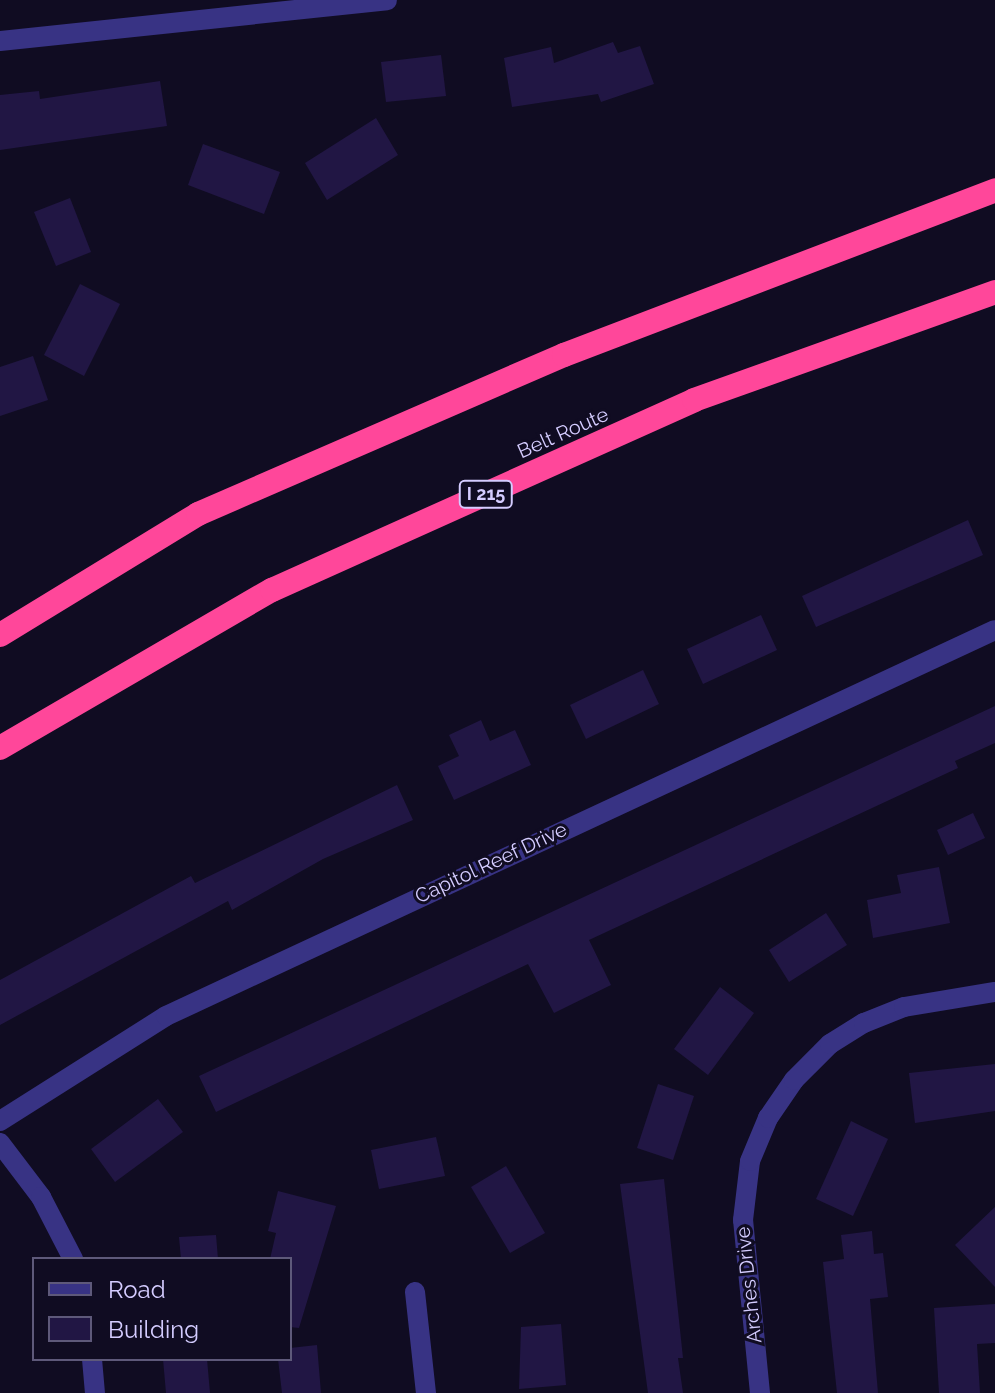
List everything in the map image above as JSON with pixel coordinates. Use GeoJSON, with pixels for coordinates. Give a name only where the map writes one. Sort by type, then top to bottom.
{"type":"FeatureCollection","features":[{"type":"Feature","properties":{"kind":"highway"},"geometry":{"type":"LineString","coordinates":[[0,635],[198,514],[564,355],[995,190]]}},
{"type":"Feature","properties":{"kind":"highway","name":"Belt Route"},"geometry":{"type":"LineString","coordinates":[[0,748],[272,590],[694,400],[995,292]]}},
{"type":"Feature","properties":{"kind":"street"},"geometry":{"type":"LineString","coordinates":[[0,41],[192,10],[387,0]]}},
{"type":"Feature","properties":{"kind":"street","name":"Capitol Reef Drive"},"geometry":{"type":"LineString","coordinates":[[0,1121],[166,1016],[995,630]]}},
{"type":"Feature","properties":{"kind":"street","name":"Arches Drive"},"geometry":{"type":"LineString","coordinates":[[760,1393],[743,1220],[750,1161],[768,1118],[794,1080],[830,1044],[864,1023],[904,1007],[995,992]]}},
{"type":"Feature","properties":{"kind":"street"},"geometry":{"type":"LineString","coordinates":[[0,1143],[41,1197],[72,1257]]}},
{"type":"Feature","properties":{"kind":"street"},"geometry":{"type":"LineString","coordinates":[[415,1292],[426,1393]]}},
{"type":"Feature","properties":{"kind":"street"},"geometry":{"type":"LineString","coordinates":[[92,1361],[95,1393]]}},
{"type":"Feature","properties":{"kind":"building"},"geometry":{"type":"Polygon","coordinates":[[[613,42],[618,53],[640,46],[654,84],[601,102],[598,94],[512,107],[504,58],[551,47],[554,63],[613,42]]]}},
{"type":"Feature","properties":{"kind":"building"},"geometry":{"type":"Polygon","coordinates":[[[441,55],[446,96],[386,102],[381,62],[441,55]]]}},
{"type":"Feature","properties":{"kind":"building"},"geometry":{"type":"Polygon","coordinates":[[[160,81],[167,126],[0,150],[0,95],[39,91],[40,99],[160,81]]]}},
{"type":"Feature","properties":{"kind":"building"},"geometry":{"type":"Polygon","coordinates":[[[376,118],[398,155],[327,200],[305,163],[376,118]]]}},
{"type":"Feature","properties":{"kind":"building"},"geometry":{"type":"Polygon","coordinates":[[[203,144],[280,172],[264,214],[188,185],[203,144]]]}},
{"type":"Feature","properties":{"kind":"building"},"geometry":{"type":"Polygon","coordinates":[[[70,198],[91,252],[56,266],[34,212],[70,198]]]}},
{"type":"Feature","properties":{"kind":"building"},"geometry":{"type":"Polygon","coordinates":[[[80,284],[120,304],[84,376],[44,355],[80,284]]]}},
{"type":"Feature","properties":{"kind":"building"},"geometry":{"type":"Polygon","coordinates":[[[33,356],[48,400],[0,416],[0,367],[33,356]]]}},
{"type":"Feature","properties":{"kind":"building"},"geometry":{"type":"Polygon","coordinates":[[[968,520],[983,555],[816,627],[802,596],[968,520]]]}},
{"type":"Feature","properties":{"kind":"building"},"geometry":{"type":"Polygon","coordinates":[[[761,615],[777,650],[703,684],[687,649],[761,615]]]}},
{"type":"Feature","properties":{"kind":"building"},"geometry":{"type":"Polygon","coordinates":[[[643,670],[659,704],[586,739],[570,705],[643,670]]]}},
{"type":"Feature","properties":{"kind":"building"},"geometry":{"type":"Polygon","coordinates":[[[995,706],[995,743],[955,761],[958,768],[589,940],[611,985],[554,1013],[528,964],[216,1112],[199,1076],[995,706]]]}},
{"type":"Feature","properties":{"kind":"building"},"geometry":{"type":"Polygon","coordinates":[[[481,720],[490,741],[515,730],[531,765],[454,800],[438,766],[459,756],[449,735],[481,720]]]}},
{"type":"Feature","properties":{"kind":"building"},"geometry":{"type":"Polygon","coordinates":[[[397,785],[413,820],[323,859],[232,910],[228,901],[0,1025],[0,980],[191,876],[195,883],[397,785]]]}},
{"type":"Feature","properties":{"kind":"building"},"geometry":{"type":"Polygon","coordinates":[[[973,813],[985,838],[948,855],[937,830],[973,813]]]}},
{"type":"Feature","properties":{"kind":"building"},"geometry":{"type":"Polygon","coordinates":[[[939,867],[950,923],[873,938],[867,900],[901,893],[897,875],[939,867]]]}},
{"type":"Feature","properties":{"kind":"building"},"geometry":{"type":"Polygon","coordinates":[[[826,913],[847,945],[789,982],[769,950],[826,913]]]}},
{"type":"Feature","properties":{"kind":"building"},"geometry":{"type":"Polygon","coordinates":[[[720,987],[754,1013],[708,1075],[674,1049],[720,987]]]}},
{"type":"Feature","properties":{"kind":"building"},"geometry":{"type":"Polygon","coordinates":[[[995,1064],[995,1111],[915,1123],[909,1073],[995,1064]]]}},
{"type":"Feature","properties":{"kind":"building"},"geometry":{"type":"Polygon","coordinates":[[[658,1084],[694,1096],[673,1160],[637,1148],[658,1084]]]}},
{"type":"Feature","properties":{"kind":"building"},"geometry":{"type":"Polygon","coordinates":[[[158,1099],[183,1132],[115,1182],[91,1149],[158,1099]]]}},
{"type":"Feature","properties":{"kind":"building"},"geometry":{"type":"Polygon","coordinates":[[[851,1121],[888,1139],[853,1216],[816,1199],[851,1121]]]}},
{"type":"Feature","properties":{"kind":"building"},"geometry":{"type":"Polygon","coordinates":[[[436,1137],[445,1176],[379,1189],[371,1150],[436,1137]]]}},
{"type":"Feature","properties":{"kind":"building"},"geometry":{"type":"Polygon","coordinates":[[[506,1166],[545,1233],[510,1253],[471,1187],[506,1166]]]}},
{"type":"Feature","properties":{"kind":"building"},"geometry":{"type":"Polygon","coordinates":[[[664,1179],[683,1358],[678,1358],[683,1393],[648,1393],[620,1184],[664,1179]]]}},
{"type":"Feature","properties":{"kind":"building"},"geometry":{"type":"Polygon","coordinates":[[[278,1191],[336,1206],[299,1328],[292,1327],[292,1257],[270,1257],[276,1233],[268,1231],[278,1191]]]}},
{"type":"Feature","properties":{"kind":"building"},"geometry":{"type":"Polygon","coordinates":[[[995,1207],[995,1287],[955,1245],[995,1207]]]}},
{"type":"Feature","properties":{"kind":"building"},"geometry":{"type":"Polygon","coordinates":[[[872,1231],[874,1254],[883,1253],[888,1297],[870,1299],[878,1393],[837,1393],[823,1262],[844,1259],[841,1235],[872,1231]]]}},
{"type":"Feature","properties":{"kind":"building"},"geometry":{"type":"Polygon","coordinates":[[[216,1235],[218,1257],[181,1257],[179,1237],[216,1235]]]}},
{"type":"Feature","properties":{"kind":"building"},"geometry":{"type":"Polygon","coordinates":[[[995,1304],[995,1343],[977,1344],[980,1393],[939,1393],[934,1308],[995,1304]]]}},
{"type":"Feature","properties":{"kind":"building"},"geometry":{"type":"Polygon","coordinates":[[[561,1324],[566,1385],[519,1389],[521,1327],[561,1324]]]}},
{"type":"Feature","properties":{"kind":"building"},"geometry":{"type":"Polygon","coordinates":[[[317,1345],[321,1393],[282,1393],[278,1361],[292,1361],[292,1348],[317,1345]]]}},
{"type":"Feature","properties":{"kind":"building"},"geometry":{"type":"Polygon","coordinates":[[[163,1361],[207,1361],[210,1393],[166,1393],[163,1361]]]}}]}
